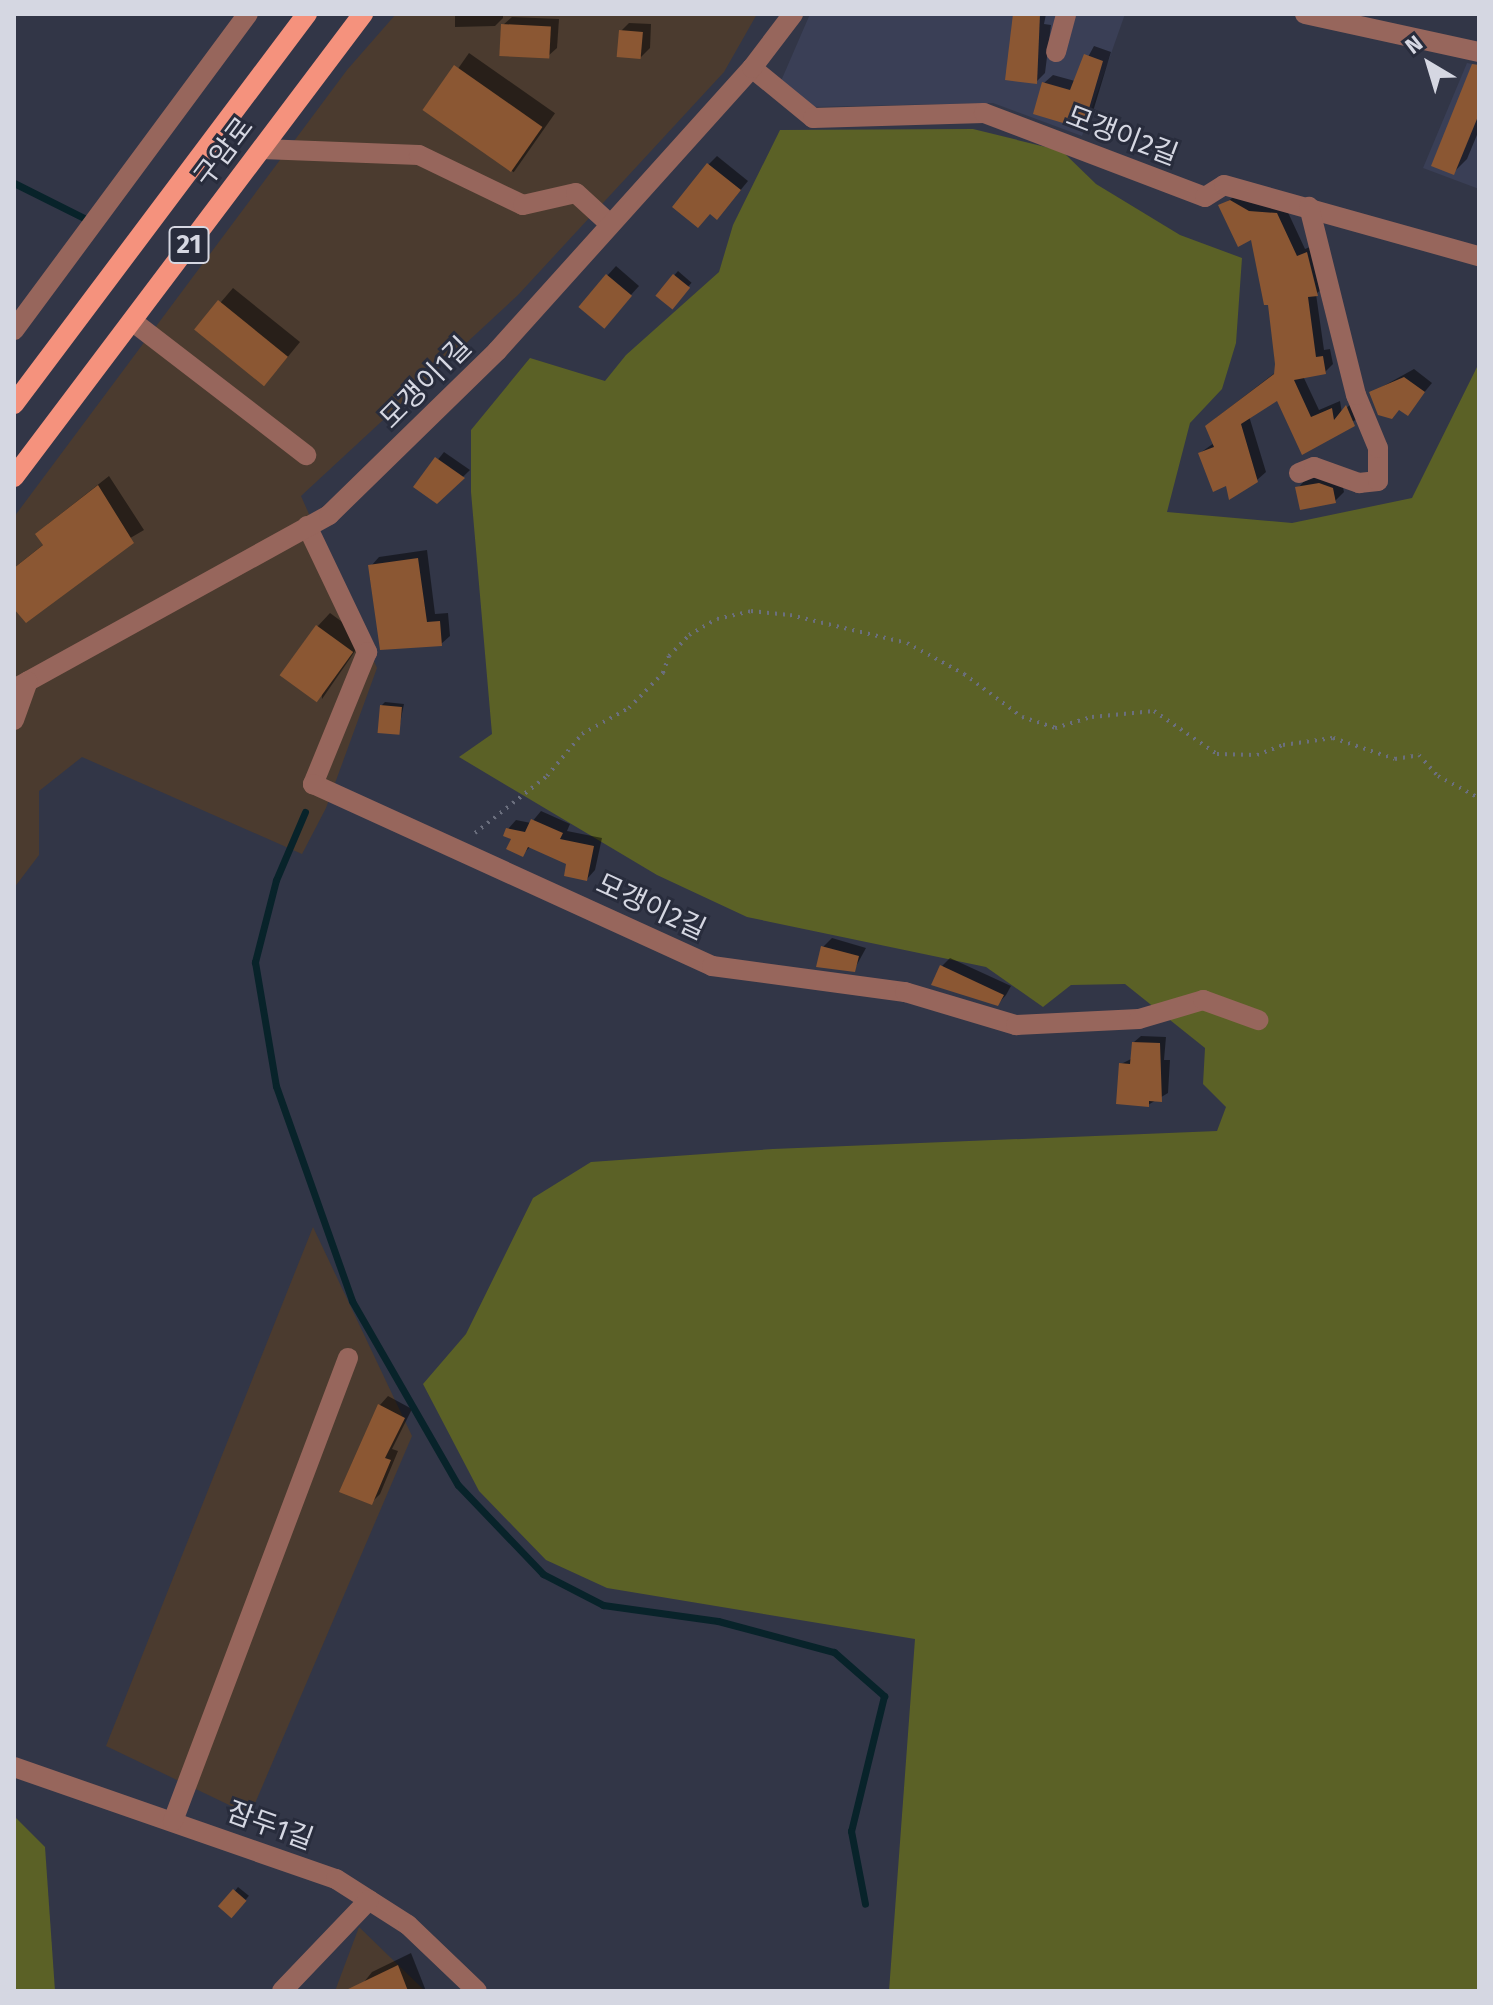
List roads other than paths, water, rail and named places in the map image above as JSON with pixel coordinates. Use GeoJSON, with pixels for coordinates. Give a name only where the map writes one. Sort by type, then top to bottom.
{"type":"FeatureCollection","features":[{"type":"Feature","properties":{"kind":"main road","name":"구암로"},"geometry":{"type":"LineString","coordinates":[[14,404],[307,14]]}},
{"type":"Feature","properties":{"kind":"main road","name":"구암로"},"geometry":{"type":"LineString","coordinates":[[14,477],[363,14]]}},
{"type":"Feature","properties":{"kind":"street"},"geometry":{"type":"LineString","coordinates":[[14,330],[248,14]]}},
{"type":"Feature","properties":{"kind":"street","name":"모갱이1길"},"geometry":{"type":"LineString","coordinates":[[21,685],[329,515],[417,432],[610,224],[752,68],[793,14]]}},
{"type":"Feature","properties":{"kind":"street"},"geometry":{"type":"LineString","coordinates":[[1056,52],[1066,14]]}},
{"type":"Feature","properties":{"kind":"street"},"geometry":{"type":"LineString","coordinates":[[1305,14],[1479,52]]}},
{"type":"Feature","properties":{"kind":"street","name":"모갱이2길"},"geometry":{"type":"LineString","coordinates":[[752,68],[813,118],[984,113],[1205,197],[1224,185],[1479,256]]}},
{"type":"Feature","properties":{"kind":"street"},"geometry":{"type":"LineString","coordinates":[[262,149],[419,155],[523,205],[576,193],[610,224]]}},
{"type":"Feature","properties":{"kind":"street"},"geometry":{"type":"LineString","coordinates":[[1299,473],[1314,467],[1359,483],[1378,481],[1378,448],[1356,395],[1309,207]]}},
{"type":"Feature","properties":{"kind":"street"},"geometry":{"type":"LineString","coordinates":[[132,321],[306,455]]}},
{"type":"Feature","properties":{"kind":"street","name":"모갱이2길"},"geometry":{"type":"LineString","coordinates":[[307,526],[367,652],[313,784],[456,846],[712,966],[905,992],[1016,1025],[1139,1019],[1203,1000],[1258,1020]]}},
{"type":"Feature","properties":{"kind":"street"},"geometry":{"type":"LineString","coordinates":[[14,720],[21,685]]}},
{"type":"Feature","properties":{"kind":"street"},"geometry":{"type":"LineString","coordinates":[[173,1821],[348,1358]]}},
{"type":"Feature","properties":{"kind":"street","name":"잠두1길"},"geometry":{"type":"LineString","coordinates":[[14,1767],[336,1879],[408,1925],[477,1991]]}},
{"type":"Feature","properties":{"kind":"street"},"geometry":{"type":"LineString","coordinates":[[282,1991],[369,1900]]}},
{"type":"Feature","properties":{"kind":"waterway"},"geometry":{"type":"LineString","coordinates":[[14,183],[84,218]]}},
{"type":"Feature","properties":{"kind":"waterway"},"geometry":{"type":"LineString","coordinates":[[305,812],[276,880],[255,962],[276,1086],[352,1301],[458,1485],[543,1574],[603,1605],[718,1621],[834,1652],[884,1696],[851,1831],[865,1904]]}}]}
